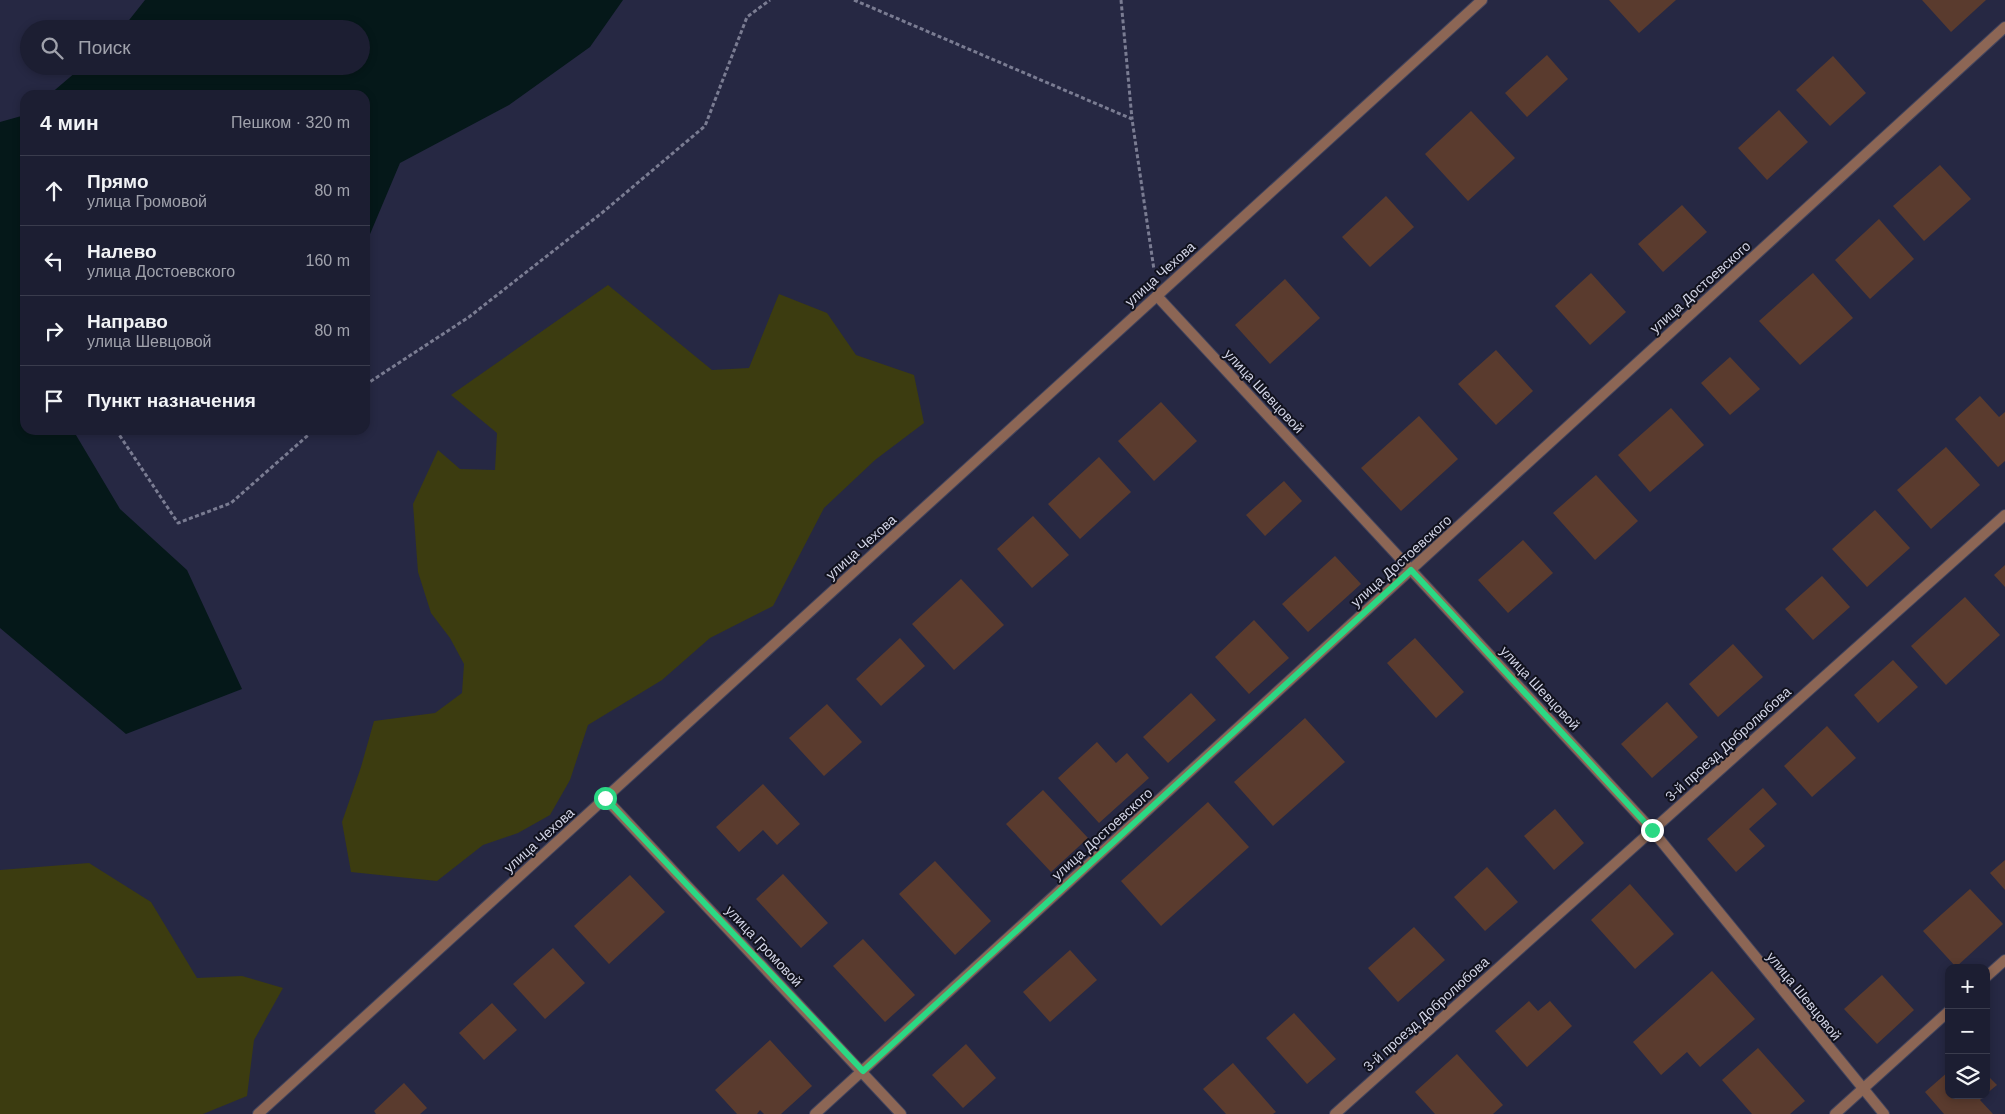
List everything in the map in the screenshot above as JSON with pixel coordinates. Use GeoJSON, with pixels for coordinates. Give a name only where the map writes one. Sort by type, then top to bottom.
{"type":"FeatureCollection","features":[{"type":"Feature","properties":{"kind":"street","name":"улица Чехова"},"geometry":{"type":"LineString","coordinates":[[258,1114],[1482,0]]}},
{"type":"Feature","properties":{"kind":"street","name":"улица Достоевского"},"geometry":{"type":"LineString","coordinates":[[816,1114],[2005,27]]}},
{"type":"Feature","properties":{"kind":"street","name":"улица Шевцовой"},"geometry":{"type":"LineString","coordinates":[[1158,296],[1652,830],[1884,1114]]}},
{"type":"Feature","properties":{"kind":"street","name":"3-й проезд Добролюбова"},"geometry":{"type":"LineString","coordinates":[[1335,1114],[2005,514]]}},
{"type":"Feature","properties":{"kind":"street","name":"улица Громовой"},"geometry":{"type":"LineString","coordinates":[[605,798],[863,1071],[901,1114]]}},
{"type":"Feature","properties":{"kind":"street"},"geometry":{"type":"LineString","coordinates":[[1990,973],[2005,960]]}},
{"type":"Feature","properties":{"kind":"street"},"geometry":{"type":"LineString","coordinates":[[1834,1114],[1945,1015]]}},
{"type":"Feature","properties":{"kind":"path"},"geometry":{"type":"LineString","coordinates":[[370,382],[469,317],[603,212],[705,126],[747,17],[770,0]]}},
{"type":"Feature","properties":{"kind":"path"},"geometry":{"type":"LineString","coordinates":[[854,0],[1132,119]]}},
{"type":"Feature","properties":{"kind":"path"},"geometry":{"type":"LineString","coordinates":[[1121,0],[1132,119],[1158,296]]}},
{"type":"Feature","properties":{"kind":"path"},"geometry":{"type":"LineString","coordinates":[[119,435],[178,523],[231,504],[308,435]]}},
{"type":"Feature","properties":{"kind":"shaded area"},"geometry":{"type":"Polygon","coordinates":[[[145,0],[623,0],[590,47],[509,105],[400,163],[370,234],[370,90],[55,90],[72,75],[370,75],[370,20],[129,20],[145,0]]]}},
{"type":"Feature","properties":{"kind":"shaded area"},"geometry":{"type":"Polygon","coordinates":[[[20,116],[20,435],[76,435],[120,509],[187,570],[242,689],[126,734],[0,628],[0,122],[20,116]]]}},
{"type":"Feature","properties":{"kind":"shaded area"},"geometry":{"type":"Polygon","coordinates":[[[608,285],[712,370],[749,368],[779,294],[827,313],[856,355],[914,375],[924,423],[875,460],[824,508],[773,606],[710,638],[662,680],[588,725],[570,780],[550,815],[518,833],[483,845],[437,881],[351,872],[342,822],[361,767],[374,721],[435,713],[462,693],[464,664],[450,638],[431,613],[418,572],[413,504],[438,450],[460,469],[495,470],[497,433],[451,395],[608,285]]]}},
{"type":"Feature","properties":{"kind":"shaded area"},"geometry":{"type":"Polygon","coordinates":[[[89,863],[151,902],[197,978],[242,976],[283,988],[254,1040],[247,1096],[203,1114],[0,1114],[0,870],[89,863]]]}},
{"type":"Feature","properties":{"kind":"building"},"geometry":{"type":"Polygon","coordinates":[[[1609,0],[1676,0],[1639,33],[1609,0]]]}},
{"type":"Feature","properties":{"kind":"building"},"geometry":{"type":"Polygon","coordinates":[[[1922,0],[1986,0],[1951,32],[1922,0]]]}},
{"type":"Feature","properties":{"kind":"building"},"geometry":{"type":"Polygon","coordinates":[[[1547,55],[1568,79],[1527,117],[1505,93],[1547,55]]]}},
{"type":"Feature","properties":{"kind":"building"},"geometry":{"type":"Polygon","coordinates":[[[1833,56],[1866,93],[1830,126],[1796,90],[1833,56]]]}},
{"type":"Feature","properties":{"kind":"building"},"geometry":{"type":"Polygon","coordinates":[[[1779,110],[1808,142],[1767,180],[1738,148],[1779,110]]]}},
{"type":"Feature","properties":{"kind":"building"},"geometry":{"type":"Polygon","coordinates":[[[1471,111],[1515,158],[1468,201],[1425,154],[1471,111]]]}},
{"type":"Feature","properties":{"kind":"building"},"geometry":{"type":"Polygon","coordinates":[[[1940,165],[1971,199],[1924,241],[1893,206],[1940,165]]]}},
{"type":"Feature","properties":{"kind":"building"},"geometry":{"type":"Polygon","coordinates":[[[1386,196],[1414,227],[1370,267],[1342,237],[1386,196]]]}},
{"type":"Feature","properties":{"kind":"building"},"geometry":{"type":"Polygon","coordinates":[[[1682,205],[1707,232],[1663,272],[1638,244],[1682,205]]]}},
{"type":"Feature","properties":{"kind":"building"},"geometry":{"type":"Polygon","coordinates":[[[1879,219],[1914,259],[1870,299],[1835,260],[1879,219]]]}},
{"type":"Feature","properties":{"kind":"building"},"geometry":{"type":"Polygon","coordinates":[[[1591,273],[1626,312],[1590,345],[1555,306],[1591,273]]]}},
{"type":"Feature","properties":{"kind":"building"},"geometry":{"type":"Polygon","coordinates":[[[1813,273],[1853,318],[1800,365],[1759,321],[1813,273]]]}},
{"type":"Feature","properties":{"kind":"building"},"geometry":{"type":"Polygon","coordinates":[[[1285,279],[1320,318],[1270,364],[1235,325],[1285,279]]]}},
{"type":"Feature","properties":{"kind":"building"},"geometry":{"type":"Polygon","coordinates":[[[1496,350],[1533,391],[1496,425],[1458,384],[1496,350]]]}},
{"type":"Feature","properties":{"kind":"building"},"geometry":{"type":"Polygon","coordinates":[[[1730,357],[1760,389],[1730,415],[1701,383],[1730,357]]]}},
{"type":"Feature","properties":{"kind":"building"},"geometry":{"type":"Polygon","coordinates":[[[1980,396],[1999,417],[2005,412],[2005,461],[1998,467],[1955,419],[1980,396]]]}},
{"type":"Feature","properties":{"kind":"building"},"geometry":{"type":"Polygon","coordinates":[[[1161,402],[1197,441],[1154,481],[1118,441],[1161,402]]]}},
{"type":"Feature","properties":{"kind":"building"},"geometry":{"type":"Polygon","coordinates":[[[1671,408],[1704,445],[1650,492],[1618,455],[1671,408]]]}},
{"type":"Feature","properties":{"kind":"building"},"geometry":{"type":"Polygon","coordinates":[[[1419,416],[1458,459],[1401,511],[1361,468],[1419,416]]]}},
{"type":"Feature","properties":{"kind":"building"},"geometry":{"type":"Polygon","coordinates":[[[1946,447],[1980,485],[1931,529],[1897,490],[1946,447]]]}},
{"type":"Feature","properties":{"kind":"building"},"geometry":{"type":"Polygon","coordinates":[[[1099,457],[1131,492],[1080,539],[1048,504],[1099,457]]]}},
{"type":"Feature","properties":{"kind":"building"},"geometry":{"type":"Polygon","coordinates":[[[1596,475],[1638,521],[1595,560],[1553,513],[1596,475]]]}},
{"type":"Feature","properties":{"kind":"building"},"geometry":{"type":"Polygon","coordinates":[[[1284,481],[1302,501],[1265,536],[1246,515],[1284,481]]]}},
{"type":"Feature","properties":{"kind":"building"},"geometry":{"type":"Polygon","coordinates":[[[1875,510],[1910,548],[1867,587],[1832,549],[1875,510]]]}},
{"type":"Feature","properties":{"kind":"building"},"geometry":{"type":"Polygon","coordinates":[[[1033,516],[1069,555],[1032,588],[997,549],[1033,516]]]}},
{"type":"Feature","properties":{"kind":"building"},"geometry":{"type":"Polygon","coordinates":[[[1523,540],[1553,573],[1508,613],[1478,580],[1523,540]]]}},
{"type":"Feature","properties":{"kind":"building"},"geometry":{"type":"Polygon","coordinates":[[[1335,556],[1361,584],[1308,632],[1282,604],[1335,556]]]}},
{"type":"Feature","properties":{"kind":"building"},"geometry":{"type":"Polygon","coordinates":[[[2005,565],[2005,587],[1994,575],[2005,565]]]}},
{"type":"Feature","properties":{"kind":"building"},"geometry":{"type":"Polygon","coordinates":[[[1822,576],[1850,607],[1813,640],[1785,609],[1822,576]]]}},
{"type":"Feature","properties":{"kind":"building"},"geometry":{"type":"Polygon","coordinates":[[[961,579],[1004,625],[954,670],[912,624],[961,579]]]}},
{"type":"Feature","properties":{"kind":"building"},"geometry":{"type":"Polygon","coordinates":[[[1965,597],[2000,635],[1946,685],[1911,646],[1965,597]]]}},
{"type":"Feature","properties":{"kind":"building"},"geometry":{"type":"Polygon","coordinates":[[[1254,620],[1289,658],[1249,694],[1215,657],[1254,620]]]}},
{"type":"Feature","properties":{"kind":"building"},"geometry":{"type":"Polygon","coordinates":[[[900,638],[925,666],[881,706],[856,679],[900,638]]]}},
{"type":"Feature","properties":{"kind":"building"},"geometry":{"type":"Polygon","coordinates":[[[1415,638],[1464,692],[1436,718],[1387,663],[1415,638]]]}},
{"type":"Feature","properties":{"kind":"building"},"geometry":{"type":"Polygon","coordinates":[[[1733,644],[1763,677],[1718,717],[1689,684],[1733,644]]]}},
{"type":"Feature","properties":{"kind":"building"},"geometry":{"type":"Polygon","coordinates":[[[1893,660],[1918,687],[1878,723],[1854,695],[1893,660]]]}},
{"type":"Feature","properties":{"kind":"building"},"geometry":{"type":"Polygon","coordinates":[[[1191,693],[1216,720],[1168,763],[1143,737],[1191,693]]]}},
{"type":"Feature","properties":{"kind":"building"},"geometry":{"type":"Polygon","coordinates":[[[1667,702],[1698,737],[1652,778],[1621,744],[1667,702]]]}},
{"type":"Feature","properties":{"kind":"building"},"geometry":{"type":"Polygon","coordinates":[[[827,704],[862,742],[824,776],[789,738],[827,704]]]}},
{"type":"Feature","properties":{"kind":"building"},"geometry":{"type":"Polygon","coordinates":[[[1305,718],[1345,762],[1273,826],[1234,782],[1305,718]]]}},
{"type":"Feature","properties":{"kind":"building"},"geometry":{"type":"Polygon","coordinates":[[[1827,726],[1856,758],[1812,797],[1784,766],[1827,726]]]}},
{"type":"Feature","properties":{"kind":"building"},"geometry":{"type":"Polygon","coordinates":[[[1097,742],[1116,763],[1127,753],[1149,778],[1099,823],[1058,778],[1097,742]]]}},
{"type":"Feature","properties":{"kind":"building"},"geometry":{"type":"Polygon","coordinates":[[[763,784],[800,824],[777,845],[763,830],[739,852],[716,827],[763,784]]]}},
{"type":"Feature","properties":{"kind":"building"},"geometry":{"type":"Polygon","coordinates":[[[1763,788],[1777,804],[1749,829],[1765,846],[1736,872],[1707,839],[1763,788]]]}},
{"type":"Feature","properties":{"kind":"building"},"geometry":{"type":"Polygon","coordinates":[[[1043,790],[1088,838],[1051,872],[1006,824],[1043,790]]]}},
{"type":"Feature","properties":{"kind":"building"},"geometry":{"type":"Polygon","coordinates":[[[1208,802],[1249,847],[1161,926],[1121,881],[1208,802]]]}},
{"type":"Feature","properties":{"kind":"building"},"geometry":{"type":"Polygon","coordinates":[[[1555,809],[1584,843],[1554,870],[1524,836],[1555,809]]]}},
{"type":"Feature","properties":{"kind":"building"},"geometry":{"type":"Polygon","coordinates":[[[2005,860],[2005,890],[1990,873],[2005,860]]]}},
{"type":"Feature","properties":{"kind":"building"},"geometry":{"type":"Polygon","coordinates":[[[935,861],[991,921],[955,955],[899,894],[935,861]]]}},
{"type":"Feature","properties":{"kind":"building"},"geometry":{"type":"Polygon","coordinates":[[[1487,867],[1518,902],[1485,931],[1454,897],[1487,867]]]}},
{"type":"Feature","properties":{"kind":"building"},"geometry":{"type":"Polygon","coordinates":[[[783,874],[828,923],[801,948],[756,899],[783,874]]]}},
{"type":"Feature","properties":{"kind":"building"},"geometry":{"type":"Polygon","coordinates":[[[630,875],[665,912],[609,964],[574,926],[630,875]]]}},
{"type":"Feature","properties":{"kind":"building"},"geometry":{"type":"Polygon","coordinates":[[[1630,884],[1674,934],[1635,969],[1591,920],[1630,884]]]}},
{"type":"Feature","properties":{"kind":"building"},"geometry":{"type":"Polygon","coordinates":[[[1970,889],[2003,924],[1959,964],[1953,964],[1923,931],[1970,889]]]}},
{"type":"Feature","properties":{"kind":"building"},"geometry":{"type":"Polygon","coordinates":[[[1414,927],[1445,960],[1398,1002],[1368,968],[1414,927]]]}},
{"type":"Feature","properties":{"kind":"building"},"geometry":{"type":"Polygon","coordinates":[[[863,939],[915,995],[885,1022],[833,966],[863,939]]]}},
{"type":"Feature","properties":{"kind":"building"},"geometry":{"type":"Polygon","coordinates":[[[553,948],[585,983],[545,1019],[513,984],[553,948]]]}},
{"type":"Feature","properties":{"kind":"building"},"geometry":{"type":"Polygon","coordinates":[[[1070,950],[1097,980],[1050,1022],[1023,992],[1070,950]]]}},
{"type":"Feature","properties":{"kind":"building"},"geometry":{"type":"Polygon","coordinates":[[[1712,971],[1755,1019],[1700,1067],[1687,1052],[1661,1075],[1633,1042],[1712,971]]]}},
{"type":"Feature","properties":{"kind":"building"},"geometry":{"type":"Polygon","coordinates":[[[1882,975],[1914,1010],[1877,1044],[1844,1009],[1882,975]]]}},
{"type":"Feature","properties":{"kind":"building"},"geometry":{"type":"Polygon","coordinates":[[[1529,1001],[1538,1011],[1550,1001],[1572,1026],[1527,1067],[1495,1031],[1529,1001]]]}},
{"type":"Feature","properties":{"kind":"building"},"geometry":{"type":"Polygon","coordinates":[[[492,1003],[517,1030],[484,1060],[459,1033],[492,1003]]]}},
{"type":"Feature","properties":{"kind":"building"},"geometry":{"type":"Polygon","coordinates":[[[1294,1013],[1336,1059],[1307,1084],[1266,1038],[1294,1013]]]}},
{"type":"Feature","properties":{"kind":"building"},"geometry":{"type":"Polygon","coordinates":[[[770,1040],[812,1086],[781,1114],[764,1114],[760,1110],[757,1114],[737,1114],[715,1090],[770,1040]]]}},
{"type":"Feature","properties":{"kind":"building"},"geometry":{"type":"Polygon","coordinates":[[[966,1044],[996,1078],[963,1108],[932,1075],[966,1044]]]}},
{"type":"Feature","properties":{"kind":"building"},"geometry":{"type":"Polygon","coordinates":[[[1758,1048],[1805,1101],[1790,1114],[1752,1114],[1722,1080],[1758,1048]]]}},
{"type":"Feature","properties":{"kind":"building"},"geometry":{"type":"Polygon","coordinates":[[[1457,1054],[1503,1105],[1493,1114],[1435,1114],[1415,1092],[1457,1054]]]}},
{"type":"Feature","properties":{"kind":"building"},"geometry":{"type":"Polygon","coordinates":[[[1233,1063],[1276,1112],[1273,1114],[1226,1114],[1203,1089],[1233,1063]]]}},
{"type":"Feature","properties":{"kind":"building"},"geometry":{"type":"Polygon","coordinates":[[[1945,1074],[1945,1099],[1981,1099],[1993,1114],[1944,1114],[1925,1092],[1945,1074]]]}},
{"type":"Feature","properties":{"kind":"building"},"geometry":{"type":"Polygon","coordinates":[[[1990,1078],[1997,1085],[1990,1091],[1990,1078]]]}},
{"type":"Feature","properties":{"kind":"building"},"geometry":{"type":"Polygon","coordinates":[[[404,1083],[427,1108],[420,1114],[376,1114],[374,1111],[404,1083]]]}},
{"type":"Feature","properties":{"kind":"route"},"geometry":{"type":"LineString","coordinates":[[605,798],[863,1071],[1411,570],[1652,830]]}}]}
